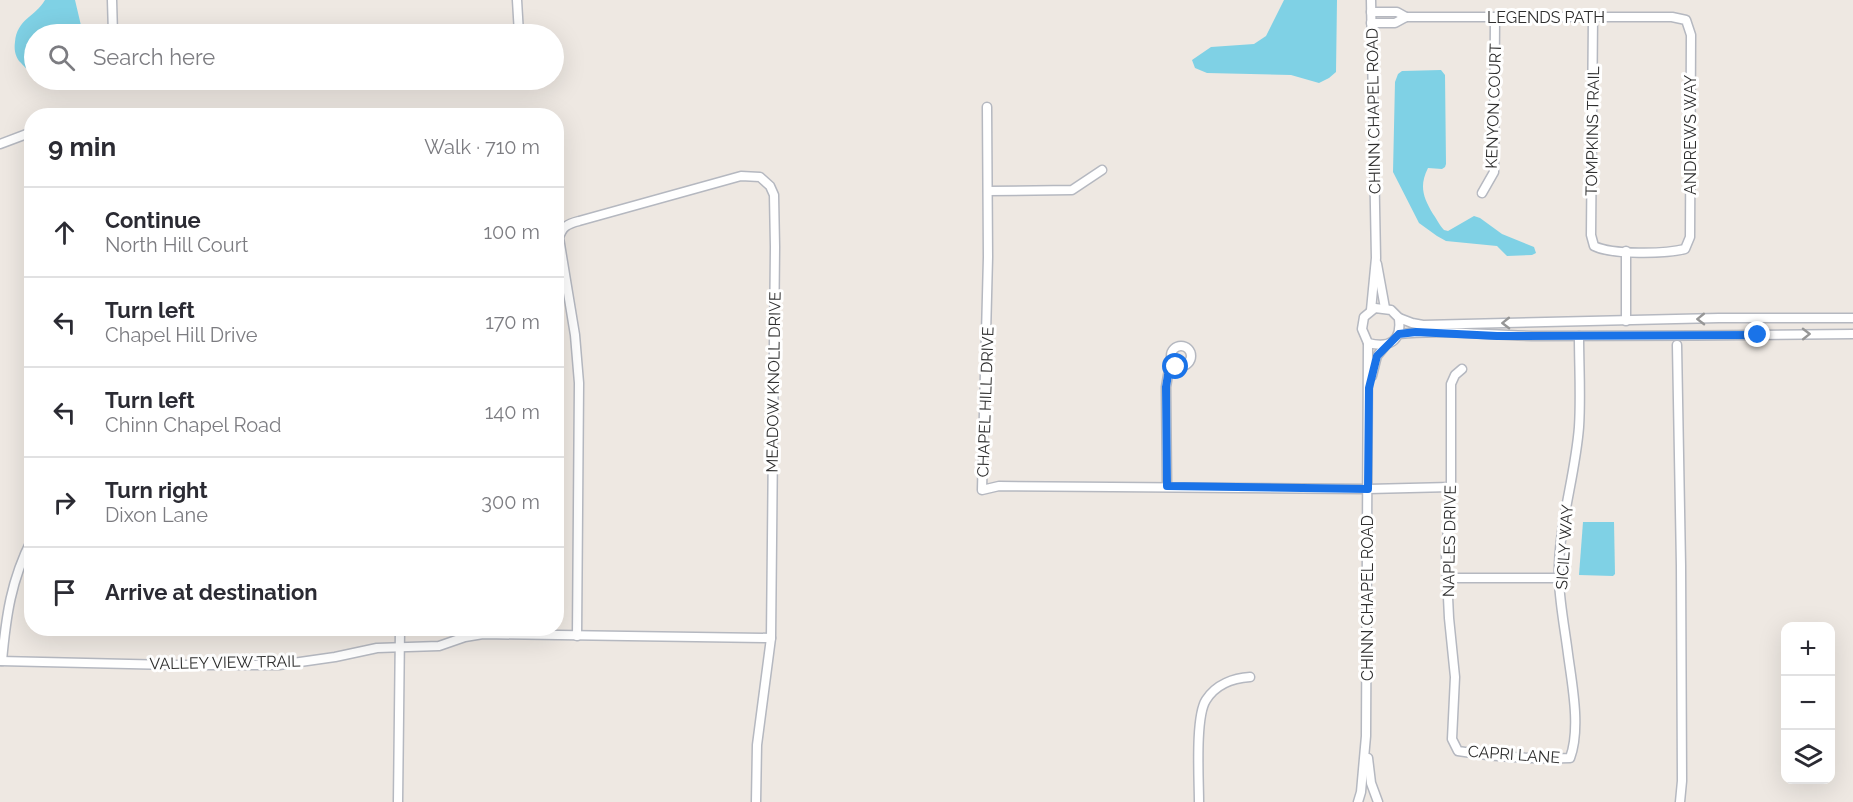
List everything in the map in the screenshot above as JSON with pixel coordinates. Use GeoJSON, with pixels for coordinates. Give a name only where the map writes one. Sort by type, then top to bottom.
{"type":"FeatureCollection","features":[{"type":"Feature","properties":{"kind":"street"},"geometry":{"type":"LineString","coordinates":[[112,0],[113,24]]}},
{"type":"Feature","properties":{"kind":"street"},"geometry":{"type":"LineString","coordinates":[[517,0],[518,24]]}},
{"type":"Feature","properties":{"kind":"street","name":"CHINN CHAPEL ROAD"},"geometry":{"type":"LineString","coordinates":[[1371,0],[1376,258],[1371,310]]}},
{"type":"Feature","properties":{"kind":"street","name":"LEGENDS PATH"},"geometry":{"type":"LineString","coordinates":[[1371,12],[1397,12],[1406,17]]}},
{"type":"Feature","properties":{"kind":"street","name":"LEGENDS PATH"},"geometry":{"type":"LineString","coordinates":[[1371,23],[1395,23],[1406,17],[1593,16],[1672,17],[1686,20]]}},
{"type":"Feature","properties":{"kind":"street","name":"TOMPKINS TRAIL"},"geometry":{"type":"LineString","coordinates":[[1593,16],[1591,235],[1594,246],[1604,251],[1626,251]]}},
{"type":"Feature","properties":{"kind":"street","name":"KENYON COURT"},"geometry":{"type":"LineString","coordinates":[[1482,193],[1494,172],[1495,17]]}},
{"type":"Feature","properties":{"kind":"street","name":"ANDREWS WAY"},"geometry":{"type":"LineString","coordinates":[[1626,251],[1673,252],[1685,249],[1690,237],[1691,35],[1686,20]]}},
{"type":"Feature","properties":{"kind":"street","name":"CHAPEL HILL DRIVE"},"geometry":{"type":"LineString","coordinates":[[987,107],[985,427],[982,490],[999,486],[1368,489],[1451,487]]}},
{"type":"Feature","properties":{"kind":"street"},"geometry":{"type":"LineString","coordinates":[[0,144],[24,135]]}},
{"type":"Feature","properties":{"kind":"street"},"geometry":{"type":"LineString","coordinates":[[988,191],[1072,190],[1102,170]]}},
{"type":"Feature","properties":{"kind":"street","name":"MEADOW KNOLL DRIVE"},"geometry":{"type":"LineString","coordinates":[[564,226],[741,176],[760,177],[770,186],[775,201],[771,638],[757,745],[756,802]]}},
{"type":"Feature","properties":{"kind":"street"},"geometry":{"type":"LineString","coordinates":[[1626,251],[1626,321]]}},
{"type":"Feature","properties":{"kind":"street","name":"CHINN CHAPEL ROAD"},"geometry":{"type":"LineString","coordinates":[[1376,258],[1385,308]]}},
{"type":"Feature","properties":{"kind":"street","name":"MEADOW KNOLL DRIVE"},"geometry":{"type":"LineString","coordinates":[[564,271],[574,326],[579,382],[577,636]]}},
{"type":"Feature","properties":{"kind":"street"},"geometry":{"type":"LineString","coordinates":[[1399,318],[1399,334],[1396,339],[1385,346],[1368,344],[1362,329],[1364,317],[1371,310],[1385,308],[1391,310],[1399,318],[1423,325],[1853,318]]}},
{"type":"Feature","properties":{"kind":"street"},"geometry":{"type":"LineString","coordinates":[[1758,335],[1760,319]]}},
{"type":"Feature","properties":{"kind":"street"},"geometry":{"type":"LineString","coordinates":[[1399,334],[1416,332],[1497,336],[1853,334]]}},
{"type":"Feature","properties":{"kind":"street","name":"SICILY WAY"},"geometry":{"type":"LineString","coordinates":[[1570,758],[1574,748],[1573,687],[1559,578],[1563,519],[1579,426],[1579,336]]}},
{"type":"Feature","properties":{"kind":"street","name":"CHINN CHAPEL ROAD"},"geometry":{"type":"LineString","coordinates":[[1358,802],[1366,736],[1368,344]]}},
{"type":"Feature","properties":{"kind":"street"},"geometry":{"type":"LineString","coordinates":[[1677,345],[1681,566],[1682,781],[1680,802]]}},
{"type":"Feature","properties":{"kind":"street","name":"CHINN CHAPEL ROAD"},"geometry":{"type":"LineString","coordinates":[[1369,388],[1377,356],[1385,346]]}},
{"type":"Feature","properties":{"kind":"street"},"geometry":{"type":"LineString","coordinates":[[1167,486],[1166,387],[1168,375],[1176,367]]}},
{"type":"Feature","properties":{"kind":"street","name":"NAPLES DRIVE"},"geometry":{"type":"LineString","coordinates":[[1458,751],[1452,739],[1455,678],[1446,555],[1451,487],[1451,384],[1455,375],[1462,369]]}},
{"type":"Feature","properties":{"kind":"street"},"geometry":{"type":"LineString","coordinates":[[1,661],[8,602],[24,558]]}},
{"type":"Feature","properties":{"kind":"street"},"geometry":{"type":"LineString","coordinates":[[1447,578],[1559,578]]}},
{"type":"Feature","properties":{"kind":"street"},"geometry":{"type":"LineString","coordinates":[[398,802],[400,636]]}},
{"type":"Feature","properties":{"kind":"street","name":"VALLEY VIEW TRAIL"},"geometry":{"type":"LineString","coordinates":[[1,661],[279,665],[377,648],[439,646],[471,636]]}},
{"type":"Feature","properties":{"kind":"street","name":"VALLEY VIEW TRAIL"},"geometry":{"type":"LineString","coordinates":[[564,636],[771,638]]}},
{"type":"Feature","properties":{"kind":"street"},"geometry":{"type":"LineString","coordinates":[[1199,802],[1201,717],[1206,700],[1233,678],[1250,677]]}},
{"type":"Feature","properties":{"kind":"street","name":"CHINN CHAPEL ROAD"},"geometry":{"type":"LineString","coordinates":[[1366,736],[1371,783],[1378,802]]}},
{"type":"Feature","properties":{"kind":"street","name":"CAPRI LANE"},"geometry":{"type":"LineString","coordinates":[[1458,751],[1540,758],[1570,758]]}},
{"type":"Feature","properties":{"kind":"water"},"geometry":{"type":"Polygon","coordinates":[[[45,0],[75,0],[81,24],[24,24],[24,66],[15,52],[16,34],[23,23],[45,0]]]}},
{"type":"Feature","properties":{"kind":"water"},"geometry":{"type":"Polygon","coordinates":[[[1284,0],[1337,0],[1336,72],[1329,78],[1319,83],[1291,75],[1207,73],[1195,68],[1192,60],[1211,47],[1254,44],[1266,36],[1284,0]]]}},
{"type":"Feature","properties":{"kind":"water"},"geometry":{"type":"Polygon","coordinates":[[[1441,70],[1445,75],[1446,164],[1442,169],[1428,168],[1425,174],[1423,191],[1430,208],[1444,230],[1448,231],[1474,216],[1502,234],[1534,247],[1536,253],[1507,256],[1497,246],[1446,241],[1419,223],[1393,172],[1395,82],[1402,71],[1441,70]]]}},
{"type":"Feature","properties":{"kind":"water"},"geometry":{"type":"Polygon","coordinates":[[[1583,522],[1614,522],[1615,574],[1613,576],[1579,575],[1583,522]]]}},
{"type":"Feature","properties":{"kind":"route"},"geometry":{"type":"LineString","coordinates":[[1176,367],[1168,375],[1166,387],[1167,486],[1368,489],[1369,388],[1377,356],[1399,334],[1416,332],[1497,336],[1758,335]]}}]}
